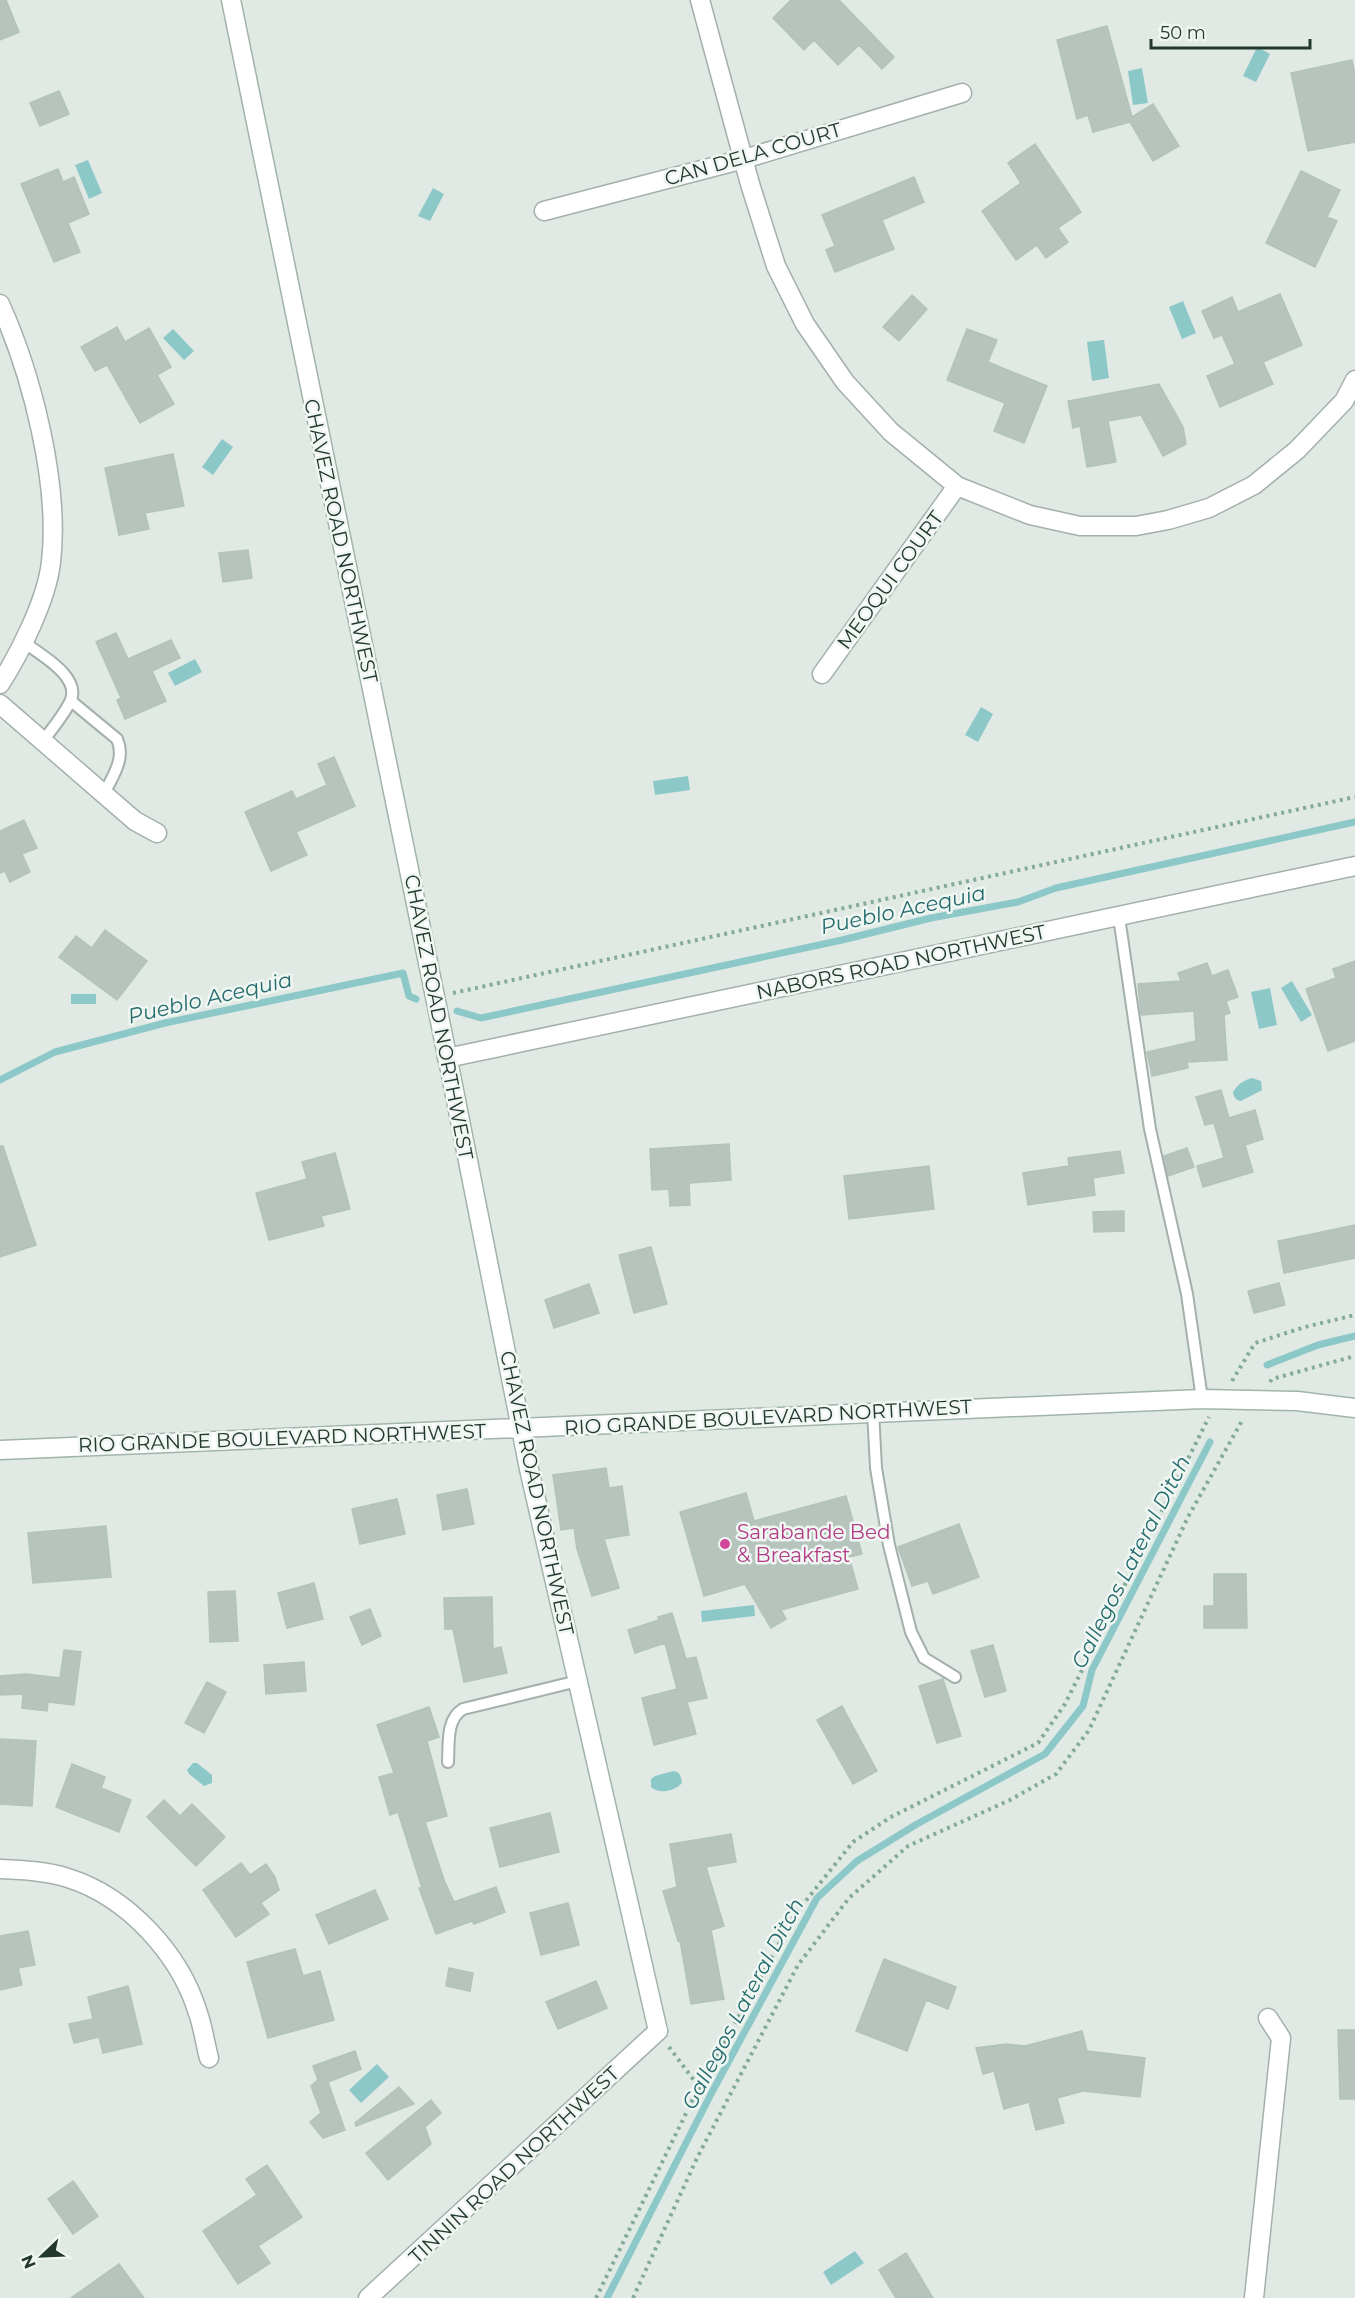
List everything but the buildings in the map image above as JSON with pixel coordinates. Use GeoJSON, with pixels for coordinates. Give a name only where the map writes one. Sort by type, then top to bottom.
{"type":"FeatureCollection","features":[{"type":"Feature","properties":{"kind":"street","name":"CHAVEZ ROAD NORTHWEST"},"geometry":{"type":"LineString","coordinates":[[231,0],[435,997],[520,1428],[658,2031]]}},
{"type":"Feature","properties":{"kind":"street"},"geometry":{"type":"LineString","coordinates":[[700,0],[776,266],[805,324],[845,382],[891,432],[957,486],[1030,515],[1080,526],[1136,526],[1168,520],[1209,508],[1254,485],[1349,405],[1355,380]]}},
{"type":"Feature","properties":{"kind":"street","name":"CAN DELA COURT"},"geometry":{"type":"LineString","coordinates":[[544,212],[744,159],[962,93]]}},
{"type":"Feature","properties":{"kind":"street"},"geometry":{"type":"LineString","coordinates":[[0,304],[32,391],[44,449],[52,518],[48,573],[41,601],[0,684]]}},
{"type":"Feature","properties":{"kind":"street","name":"MEOQUI COURT"},"geometry":{"type":"LineString","coordinates":[[822,674],[957,486]]}},
{"type":"Feature","properties":{"kind":"street"},"geometry":{"type":"LineString","coordinates":[[0,704],[135,821],[157,833]]}},
{"type":"Feature","properties":{"kind":"street","name":"NABORS ROAD NORTHWEST"},"geometry":{"type":"LineString","coordinates":[[447,1058],[1355,866]]}},
{"type":"Feature","properties":{"kind":"street","name":"RIO GRANDE BOULEVARD NORTHWEST"},"geometry":{"type":"LineString","coordinates":[[0,1450],[873,1411],[1202,1399],[1298,1401],[1355,1408]]}},
{"type":"Feature","properties":{"kind":"street"},"geometry":{"type":"LineString","coordinates":[[0,1869],[43,1872],[70,1879],[115,1901],[135,1918],[170,1957],[187,1984],[198,2013],[209,2058]]}},
{"type":"Feature","properties":{"kind":"street"},"geometry":{"type":"LineString","coordinates":[[1254,2298],[1281,2038],[1268,2018]]}},
{"type":"Feature","properties":{"kind":"street","name":"TINNIN ROAD NORTHWEST"},"geometry":{"type":"LineString","coordinates":[[369,2298],[658,2031]]}},
{"type":"Feature","properties":{"kind":"lane"},"geometry":{"type":"LineString","coordinates":[[22,641],[66,674],[71,686],[70,701],[43,741]]}},
{"type":"Feature","properties":{"kind":"lane"},"geometry":{"type":"LineString","coordinates":[[70,701],[117,739],[119,744],[121,759],[104,794]]}},
{"type":"Feature","properties":{"kind":"lane"},"geometry":{"type":"LineString","coordinates":[[1119,917],[1150,1129],[1187,1294],[1202,1399]]}},
{"type":"Feature","properties":{"kind":"lane"},"geometry":{"type":"LineString","coordinates":[[873,1411],[876,1468],[889,1545],[911,1632],[924,1658],[956,1677]]}},
{"type":"Feature","properties":{"kind":"lane"},"geometry":{"type":"LineString","coordinates":[[448,1762],[452,1719],[463,1708],[578,1681]]}},
{"type":"Feature","properties":{"kind":"path"},"geometry":{"type":"LineString","coordinates":[[435,997],[1355,796]]}},
{"type":"Feature","properties":{"kind":"path"},"geometry":{"type":"LineString","coordinates":[[596,2298],[699,2087],[796,1913],[854,1842],[891,1817],[1038,1743],[1065,1704],[1207,1419],[1222,1399],[1255,1344],[1305,1327],[1355,1315]]}},
{"type":"Feature","properties":{"kind":"path"},"geometry":{"type":"LineString","coordinates":[[633,2298],[697,2158],[798,1965],[849,1898],[908,1846],[1010,1800],[1056,1774],[1089,1730],[1188,1517],[1241,1423],[1272,1378],[1355,1356]]}},
{"type":"Feature","properties":{"kind":"path"},"geometry":{"type":"LineString","coordinates":[[658,2031],[699,2087]]}},
{"type":"Feature","properties":{"kind":"water"},"geometry":{"type":"Polygon","coordinates":[[[1257,47],[1270,54],[1256,82],[1243,76],[1257,47]]]}},
{"type":"Feature","properties":{"kind":"water"},"geometry":{"type":"Polygon","coordinates":[[[1142,68],[1148,103],[1133,105],[1128,71],[1142,68]]]}},
{"type":"Feature","properties":{"kind":"water"},"geometry":{"type":"Polygon","coordinates":[[[88,160],[102,193],[89,199],[75,165],[88,160]]]}},
{"type":"Feature","properties":{"kind":"water"},"geometry":{"type":"Polygon","coordinates":[[[433,188],[444,194],[430,221],[418,216],[433,188]]]}},
{"type":"Feature","properties":{"kind":"water"},"geometry":{"type":"Polygon","coordinates":[[[1183,301],[1196,333],[1182,339],[1169,307],[1183,301]]]}},
{"type":"Feature","properties":{"kind":"water"},"geometry":{"type":"Polygon","coordinates":[[[173,329],[194,351],[184,360],[163,338],[173,329]]]}},
{"type":"Feature","properties":{"kind":"water"},"geometry":{"type":"Polygon","coordinates":[[[1104,340],[1109,378],[1092,381],[1087,342],[1104,340]]]}},
{"type":"Feature","properties":{"kind":"water"},"geometry":{"type":"Polygon","coordinates":[[[222,439],[233,447],[213,475],[202,467],[222,439]]]}},
{"type":"Feature","properties":{"kind":"water"},"geometry":{"type":"Polygon","coordinates":[[[195,659],[202,672],[175,686],[168,673],[195,659]]]}},
{"type":"Feature","properties":{"kind":"water"},"geometry":{"type":"Polygon","coordinates":[[[981,707],[993,714],[978,742],[965,735],[981,707]]]}},
{"type":"Feature","properties":{"kind":"water"},"geometry":{"type":"Polygon","coordinates":[[[688,776],[690,790],[655,795],[653,781],[688,776]]]}},
{"type":"Feature","properties":{"kind":"water"},"geometry":{"type":"Polygon","coordinates":[[[1292,981],[1312,1015],[1301,1022],[1281,988],[1292,981]]]}},
{"type":"Feature","properties":{"kind":"water"},"geometry":{"type":"Polygon","coordinates":[[[1270,988],[1277,1025],[1259,1029],[1251,992],[1270,988]]]}},
{"type":"Feature","properties":{"kind":"water"},"geometry":{"type":"Polygon","coordinates":[[[71,994],[96,994],[96,1004],[71,1004],[71,994]]]}},
{"type":"Feature","properties":{"kind":"water"},"geometry":{"type":"Polygon","coordinates":[[[1252,1078],[1261,1081],[1262,1090],[1241,1101],[1236,1099],[1233,1092],[1235,1089],[1252,1078]]]}},
{"type":"Feature","properties":{"kind":"water"},"geometry":{"type":"Polygon","coordinates":[[[754,1605],[755,1616],[702,1622],[701,1611],[754,1605]]]}},
{"type":"Feature","properties":{"kind":"water"},"geometry":{"type":"Polygon","coordinates":[[[193,1763],[197,1763],[212,1775],[212,1783],[204,1786],[189,1774],[187,1770],[193,1763]]]}},
{"type":"Feature","properties":{"kind":"water"},"geometry":{"type":"Polygon","coordinates":[[[673,1771],[681,1776],[682,1783],[679,1786],[662,1791],[651,1787],[651,1779],[655,1776],[673,1771]]]}},
{"type":"Feature","properties":{"kind":"water"},"geometry":{"type":"Polygon","coordinates":[[[377,2064],[389,2077],[361,2103],[349,2090],[377,2064]]]}},
{"type":"Feature","properties":{"kind":"water"},"geometry":{"type":"Polygon","coordinates":[[[855,2251],[864,2263],[831,2285],[823,2272],[855,2251]]]}},
{"type":"Feature","properties":{"kind":"waterway","name":"Pueblo Acequia"},"geometry":{"type":"LineString","coordinates":[[457,1011],[481,1018],[842,940],[931,918],[1018,902],[1056,888],[1355,822]]}},
{"type":"Feature","properties":{"kind":"waterway","name":"Pueblo Acequia"},"geometry":{"type":"LineString","coordinates":[[0,1080],[55,1052],[165,1023],[403,973],[409,996],[416,999]]}},
{"type":"Feature","properties":{"kind":"waterway","name":"Gallegos Lateral Ditch"},"geometry":{"type":"LineString","coordinates":[[1267,1365],[1318,1345],[1355,1336]]}},
{"type":"Feature","properties":{"kind":"waterway","name":"Gallegos Lateral Ditch"},"geometry":{"type":"LineString","coordinates":[[607,2298],[711,2094],[817,1898],[857,1861],[917,1824],[1045,1754],[1083,1706],[1092,1670],[1210,1442]]}},
{"type":"Feature","properties":{"kind":"place","name":"Sarabande Bed & Breakfast"},"geometry":{"type":"Point","coordinates":[725,1544]}}]}
